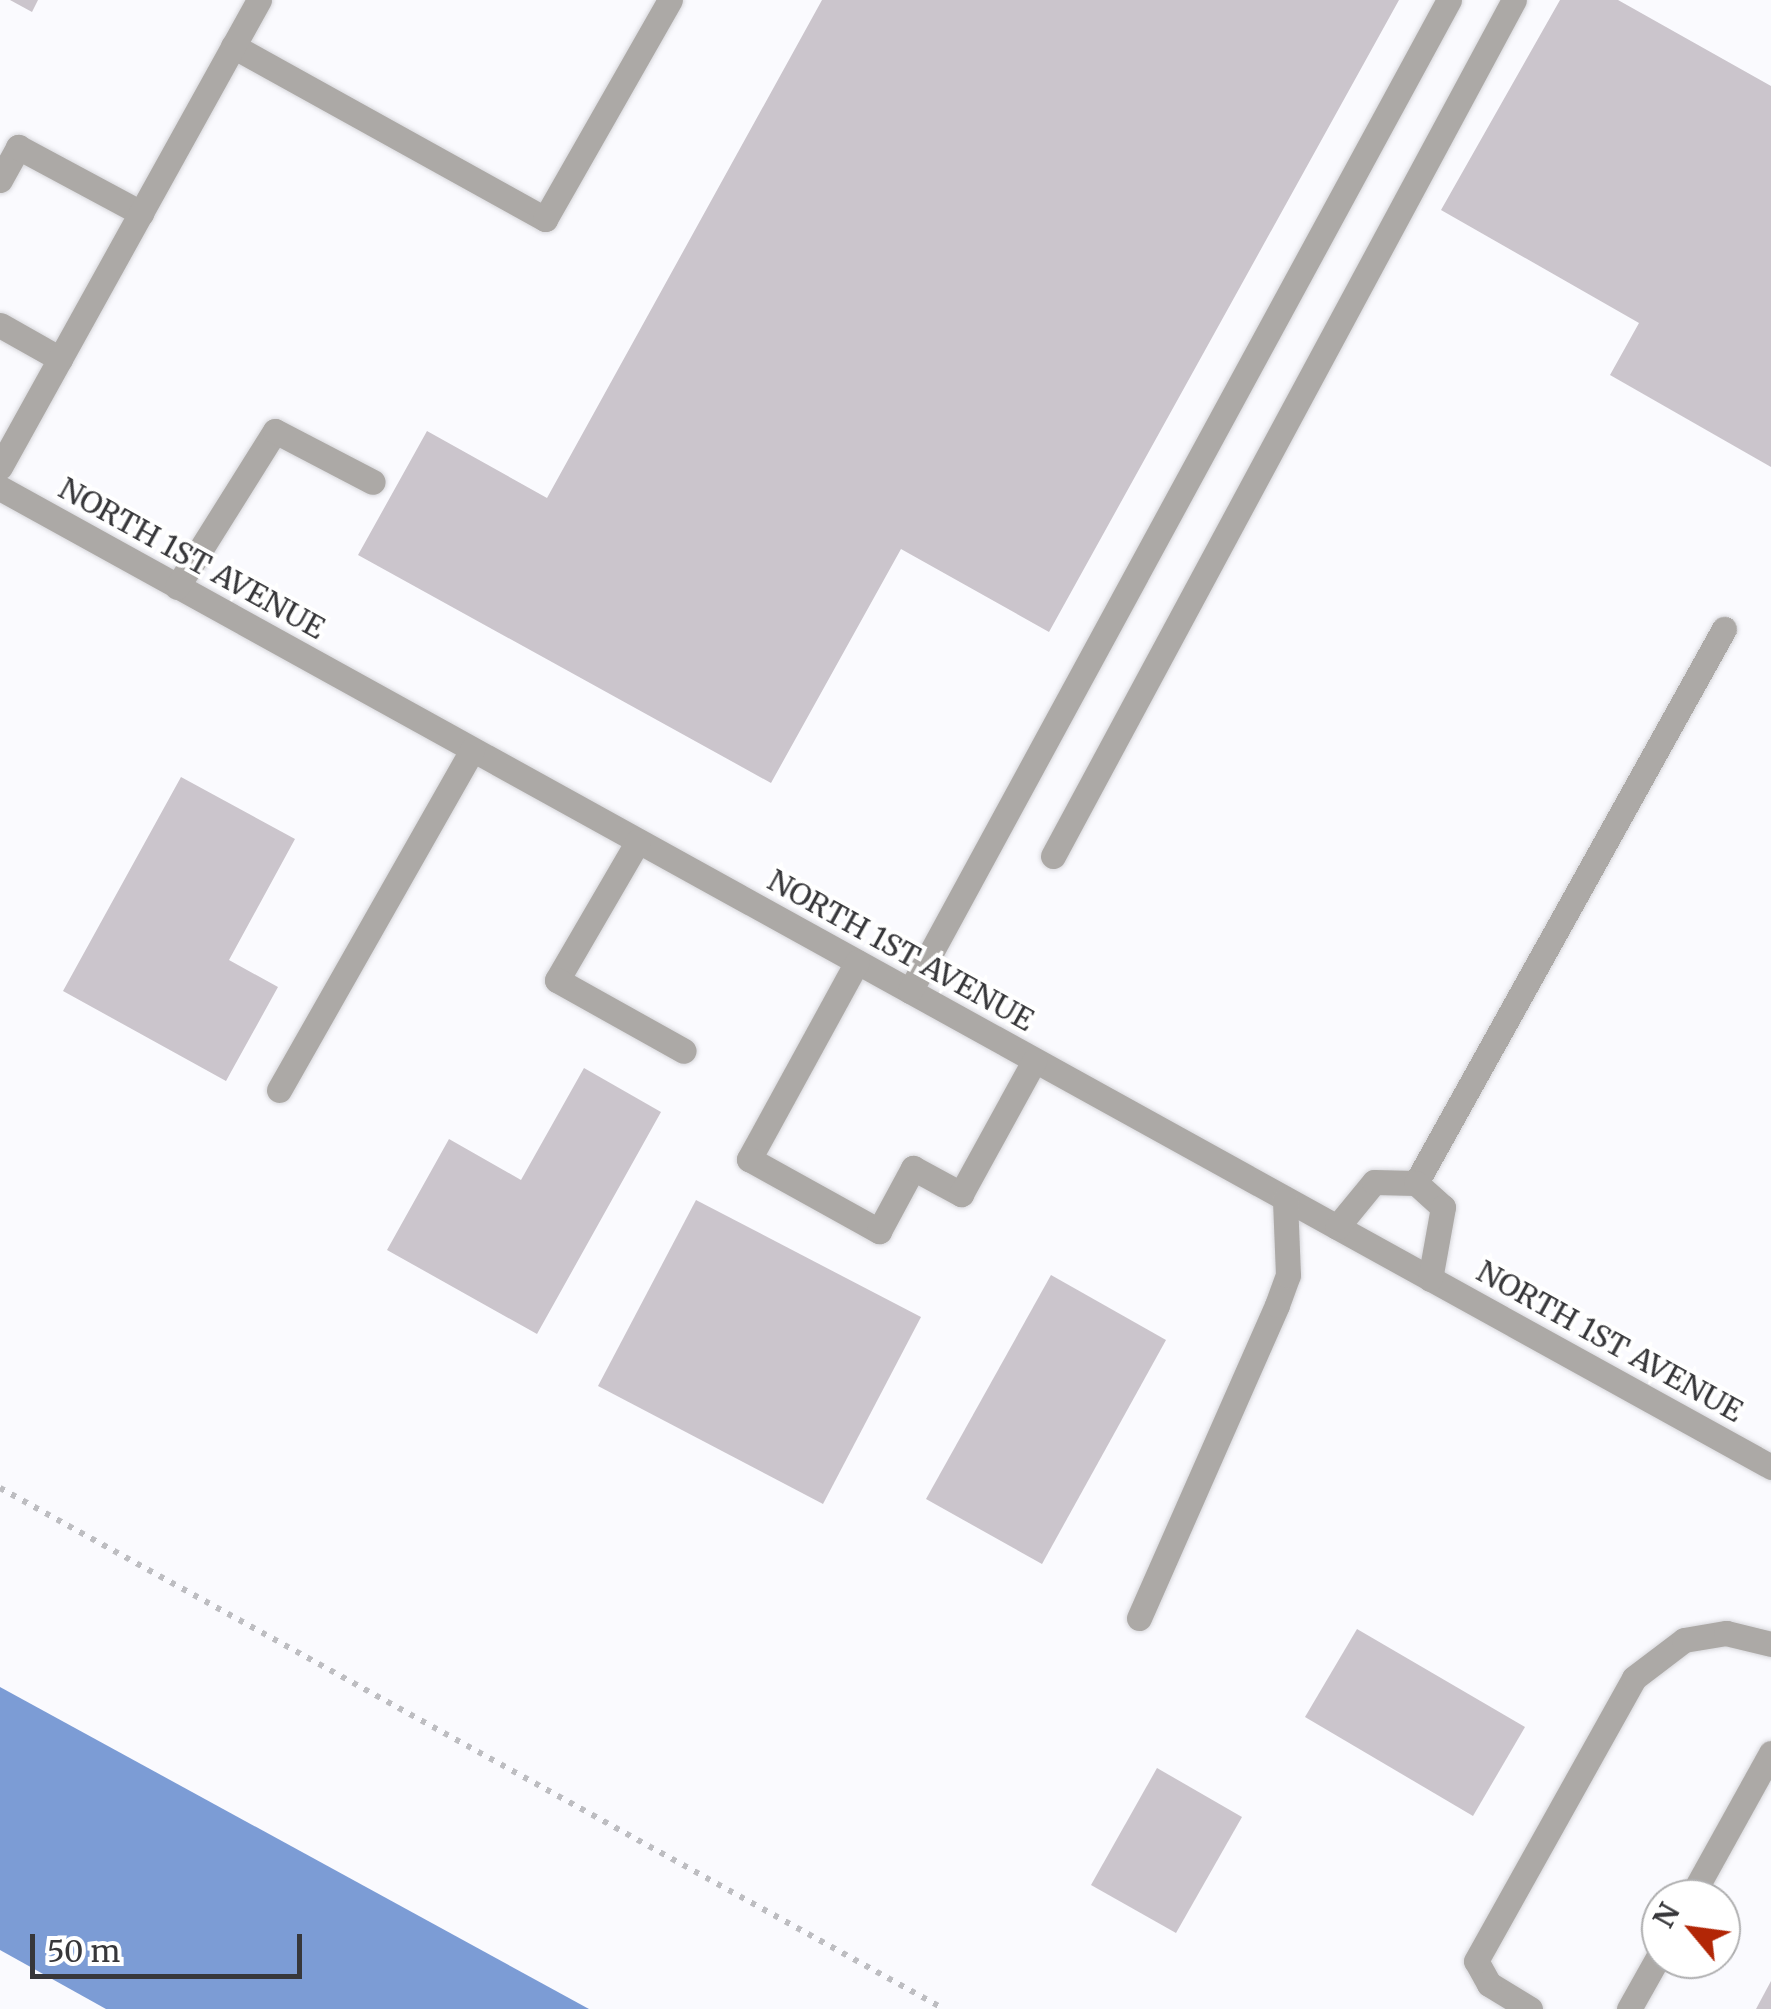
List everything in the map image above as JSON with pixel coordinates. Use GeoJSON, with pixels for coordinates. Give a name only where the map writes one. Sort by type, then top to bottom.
{"type":"FeatureCollection","features":[{"type":"Feature","properties":{"kind":"street"},"geometry":{"type":"LineString","coordinates":[[0,467],[259,0]]}},
{"type":"Feature","properties":{"kind":"street"},"geometry":{"type":"LineString","coordinates":[[233,46],[545,219],[670,0]]}},
{"type":"Feature","properties":{"kind":"street"},"geometry":{"type":"LineString","coordinates":[[910,992],[1448,0]]}},
{"type":"Feature","properties":{"kind":"street"},"geometry":{"type":"LineString","coordinates":[[1053,856],[1514,0]]}},
{"type":"Feature","properties":{"kind":"street"},"geometry":{"type":"LineString","coordinates":[[0,180],[18,147],[140,214]]}},
{"type":"Feature","properties":{"kind":"street"},"geometry":{"type":"LineString","coordinates":[[0,325],[60,358]]}},
{"type":"Feature","properties":{"kind":"street"},"geometry":{"type":"LineString","coordinates":[[177,586],[275,431],[372,482]]}},
{"type":"Feature","properties":{"kind":"street","name":"NORTH 1ST AVENUE"},"geometry":{"type":"LineString","coordinates":[[0,488],[1771,1467]]}},
{"type":"Feature","properties":{"kind":"street"},"geometry":{"type":"LineString","coordinates":[[1416,1183],[1724,629]]}},
{"type":"Feature","properties":{"kind":"street"},"geometry":{"type":"LineString","coordinates":[[278,1090],[472,750]]}},
{"type":"Feature","properties":{"kind":"street"},"geometry":{"type":"LineString","coordinates":[[638,841],[557,980],[684,1051]]}},
{"type":"Feature","properties":{"kind":"street"},"geometry":{"type":"LineString","coordinates":[[857,962],[749,1159],[879,1231],[913,1168],[961,1194],[1034,1061]]}},
{"type":"Feature","properties":{"kind":"street"},"geometry":{"type":"LineString","coordinates":[[1337,1228],[1374,1182],[1416,1183],[1443,1207],[1430,1278]]}},
{"type":"Feature","properties":{"kind":"street"},"geometry":{"type":"LineString","coordinates":[[1139,1618],[1288,1275],[1285,1198]]}},
{"type":"Feature","properties":{"kind":"street"},"geometry":{"type":"LineString","coordinates":[[1530,2009],[1489,1984],[1476,1961],[1634,1678],[1684,1640],[1726,1632],[1771,1644]]}},
{"type":"Feature","properties":{"kind":"street"},"geometry":{"type":"LineString","coordinates":[[1701,1879],[1771,1753]]}},
{"type":"Feature","properties":{"kind":"street"},"geometry":{"type":"LineString","coordinates":[[1630,2009],[1646,1979]]}},
{"type":"Feature","properties":{"kind":"path"},"geometry":{"type":"LineString","coordinates":[[0,1488],[944,2009]]}},
{"type":"Feature","properties":{"kind":"water"},"geometry":{"type":"Polygon","coordinates":[[[0,1687],[589,2009],[106,2009],[0,1950],[0,1687]]]}},
{"type":"Feature","properties":{"kind":"building"},"geometry":{"type":"Polygon","coordinates":[[[10,0],[38,0],[32,12],[10,0]]]}},
{"type":"Feature","properties":{"kind":"building"},"geometry":{"type":"Polygon","coordinates":[[[822,0],[1399,0],[1049,632],[901,549],[771,783],[358,555],[427,431],[547,498],[822,0]]]}},
{"type":"Feature","properties":{"kind":"building"},"geometry":{"type":"Polygon","coordinates":[[[1560,0],[1618,0],[1771,86],[1771,467],[1610,375],[1639,323],[1441,210],[1560,0]]]}},
{"type":"Feature","properties":{"kind":"building"},"geometry":{"type":"Polygon","coordinates":[[[181,777],[295,839],[229,960],[278,987],[226,1081],[63,991],[181,777]]]}},
{"type":"Feature","properties":{"kind":"building"},"geometry":{"type":"Polygon","coordinates":[[[584,1068],[661,1112],[537,1334],[387,1250],[449,1139],[521,1180],[584,1068]]]}},
{"type":"Feature","properties":{"kind":"building"},"geometry":{"type":"Polygon","coordinates":[[[696,1200],[921,1317],[823,1504],[598,1386],[696,1200]]]}},
{"type":"Feature","properties":{"kind":"building"},"geometry":{"type":"Polygon","coordinates":[[[1051,1275],[1166,1340],[1042,1564],[926,1499],[1051,1275]]]}},
{"type":"Feature","properties":{"kind":"building"},"geometry":{"type":"Polygon","coordinates":[[[1357,1629],[1525,1727],[1473,1816],[1305,1717],[1357,1629]]]}},
{"type":"Feature","properties":{"kind":"building"},"geometry":{"type":"Polygon","coordinates":[[[1157,1768],[1242,1817],[1176,1933],[1091,1885],[1157,1768]]]}},
{"type":"Feature","properties":{"kind":"building"},"geometry":{"type":"Polygon","coordinates":[[[1771,1981],[1771,2009],[1756,2009],[1771,1981]]]}}]}
